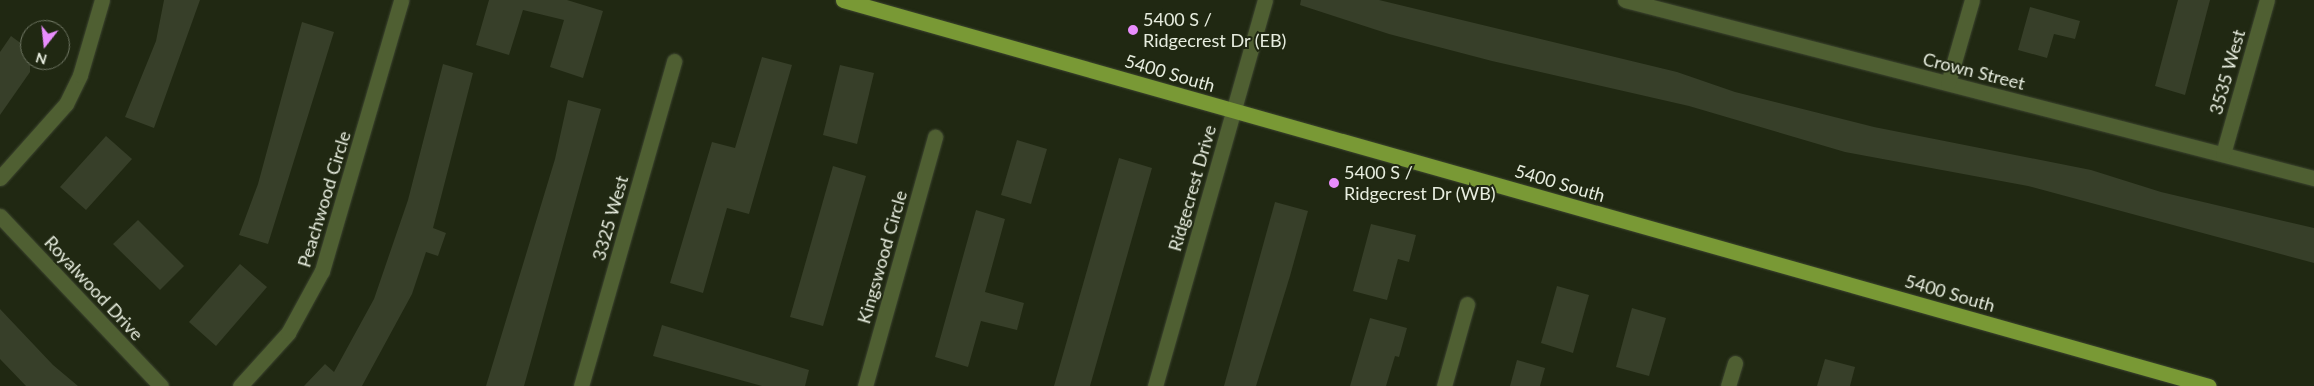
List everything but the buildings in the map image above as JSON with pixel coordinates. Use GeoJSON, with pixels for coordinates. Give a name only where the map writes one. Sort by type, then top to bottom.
{"type":"FeatureCollection","features":[{"type":"Feature","properties":{"kind":"main road","name":"5400 South"},"geometry":{"type":"LineString","coordinates":[[843,0],[2209,386]]}},
{"type":"Feature","properties":{"kind":"street"},"geometry":{"type":"LineString","coordinates":[[0,178],[66,104],[80,75],[102,0]]}},
{"type":"Feature","properties":{"kind":"street","name":"Peachwood Circle"},"geometry":{"type":"LineString","coordinates":[[240,386],[288,333],[322,271],[401,0]]}},
{"type":"Feature","properties":{"kind":"street","name":"Ridgecrest Drive"},"geometry":{"type":"LineString","coordinates":[[1155,386],[1265,0]]}},
{"type":"Feature","properties":{"kind":"street","name":"Crown Street"},"geometry":{"type":"LineString","coordinates":[[1625,0],[2314,178]]}},
{"type":"Feature","properties":{"kind":"street"},"geometry":{"type":"LineString","coordinates":[[1948,83],[1972,0]]}},
{"type":"Feature","properties":{"kind":"street","name":"3535 West"},"geometry":{"type":"LineString","coordinates":[[2223,154],[2267,0]]}},
{"type":"Feature","properties":{"kind":"street","name":"3325 West"},"geometry":{"type":"LineString","coordinates":[[581,386],[674,61]]}},
{"type":"Feature","properties":{"kind":"street","name":"Kingswood Circle"},"geometry":{"type":"LineString","coordinates":[[865,386],[935,137]]}},
{"type":"Feature","properties":{"kind":"street","name":"Royalwood Drive"},"geometry":{"type":"LineString","coordinates":[[0,216],[161,386]]}},
{"type":"Feature","properties":{"kind":"street"},"geometry":{"type":"LineString","coordinates":[[1444,386],[1467,304]]}},
{"type":"Feature","properties":{"kind":"street"},"geometry":{"type":"LineString","coordinates":[[1728,386],[1735,362]]}},
{"type":"Feature","properties":{"kind":"place","name":"5400 S / Ridgecrest Dr (EB)"},"geometry":{"type":"Point","coordinates":[1133,30]}},
{"type":"Feature","properties":{"kind":"place","name":"5400 S / Ridgecrest Dr (WB)"},"geometry":{"type":"Point","coordinates":[1334,183]}}]}
